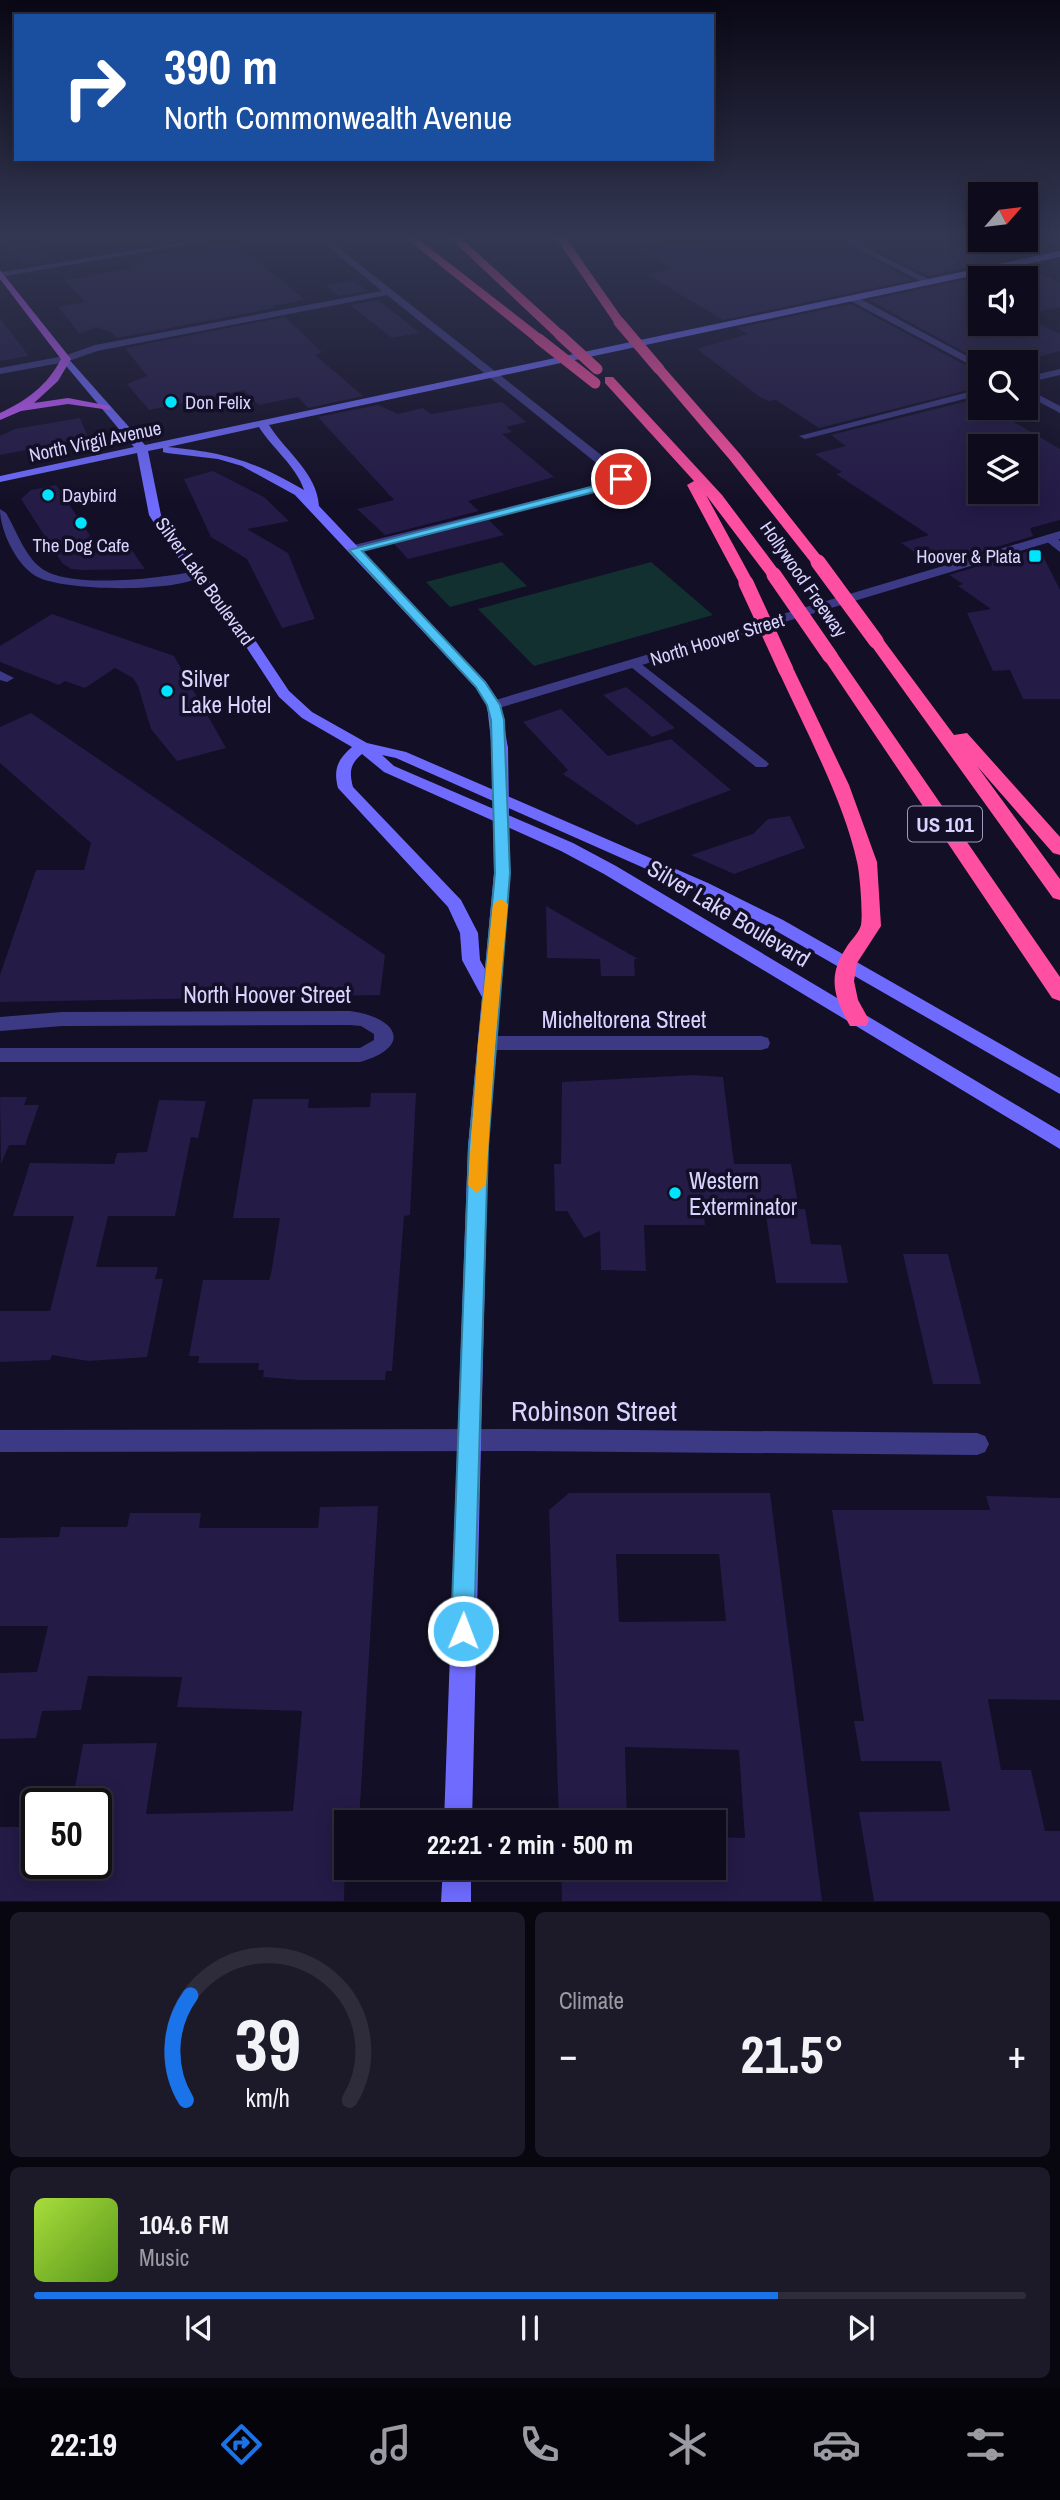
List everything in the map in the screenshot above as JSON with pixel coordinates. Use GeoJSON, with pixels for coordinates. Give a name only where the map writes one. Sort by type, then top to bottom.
{"type":"FeatureCollection","features":[{"type":"Feature","properties":{"kind":"highway"},"geometry":{"type":"LineString","coordinates":[[523,327],[602,381]]}},
{"type":"Feature","properties":{"kind":"highway"},"geometry":{"type":"LineString","coordinates":[[551,327],[602,381]]}},
{"type":"Feature","properties":{"kind":"highway","name":"Hollywood Freeway"},"geometry":{"type":"LineString","coordinates":[[623,327],[734,457],[818,562],[1060,893]]}},
{"type":"Feature","properties":{"kind":"highway","name":"Hollywood Freeway"},"geometry":{"type":"LineString","coordinates":[[602,381],[652,424],[717,498],[774,575],[1060,993]]}},
{"type":"Feature","properties":{"kind":"highway"},"geometry":{"type":"LineString","coordinates":[[673,446],[746,583],[840,785],[867,862],[871,926],[847,963],[843,981],[847,1000],[858,1020]]}},
{"type":"Feature","properties":{"kind":"highway"},"geometry":{"type":"LineString","coordinates":[[876,641],[1060,849]]}},
{"type":"Feature","properties":{"kind":"main road"},"geometry":{"type":"LineString","coordinates":[[41,327],[142,449],[185,451],[246,464],[287,483],[314,505],[481,685],[494,705],[500,749],[502,873],[499,933],[486,1043],[478,1147],[467,1441],[458,1810]]}},
{"type":"Feature","properties":{"kind":"main road","name":"North Virgil Avenue"},"geometry":{"type":"LineString","coordinates":[[0,479],[720,327]]}},
{"type":"Feature","properties":{"kind":"main road"},"geometry":{"type":"LineString","coordinates":[[0,417],[47,389],[66,359]]}},
{"type":"Feature","properties":{"kind":"main road"},"geometry":{"type":"LineString","coordinates":[[19,408],[68,401],[106,408]]}},
{"type":"Feature","properties":{"kind":"main road"},"geometry":{"type":"LineString","coordinates":[[263,424],[267,435],[306,478],[314,505]]}},
{"type":"Feature","properties":{"kind":"main road","name":"Silver Lake Boulevard"},"geometry":{"type":"LineString","coordinates":[[142,449],[155,515],[197,575],[246,637],[284,694],[328,729],[362,746],[401,755],[691,882],[847,963],[1060,1087]]}},
{"type":"Feature","properties":{"kind":"main road"},"geometry":{"type":"LineString","coordinates":[[362,746],[343,762],[340,772],[346,788],[455,904],[469,933],[471,960],[491,997]]}},
{"type":"Feature","properties":{"kind":"main road","name":"Silver Lake Boulevard"},"geometry":{"type":"LineString","coordinates":[[362,746],[389,769],[566,847],[610,870],[1060,1141]]}},
{"type":"Feature","properties":{"kind":"main road"},"geometry":{"type":"LineString","coordinates":[[456,1902],[457,1880]]}},
{"type":"Feature","properties":{"kind":"street"},"geometry":{"type":"LineString","coordinates":[[0,371],[66,359],[86,350],[208,327]]}},
{"type":"Feature","properties":{"kind":"street"},"geometry":{"type":"LineString","coordinates":[[354,550],[610,485],[621,479],[618,471],[435,327]]}},
{"type":"Feature","properties":{"kind":"street"},"geometry":{"type":"LineString","coordinates":[[905,327],[968,361]]}},
{"type":"Feature","properties":{"kind":"street"},"geometry":{"type":"LineString","coordinates":[[1038,377],[1060,372]]}},
{"type":"Feature","properties":{"kind":"street"},"geometry":{"type":"LineString","coordinates":[[805,436],[968,395]]}},
{"type":"Feature","properties":{"kind":"street"},"geometry":{"type":"LineString","coordinates":[[1038,398],[1060,410]]}},
{"type":"Feature","properties":{"kind":"street"},"geometry":{"type":"LineString","coordinates":[[0,513],[36,571],[46,577],[74,583],[161,582],[197,575]]}},
{"type":"Feature","properties":{"kind":"street","name":"North Hoover Street"},"geometry":{"type":"LineString","coordinates":[[494,705],[1057,541]]}},
{"type":"Feature","properties":{"kind":"street"},"geometry":{"type":"LineString","coordinates":[[636,664],[761,764]]}},
{"type":"Feature","properties":{"kind":"street","name":"North Hoover Street"},"geometry":{"type":"LineString","coordinates":[[0,1024],[62,1018],[350,1018],[365,1020],[384,1031],[383,1043],[374,1051],[360,1055],[0,1055]]}},
{"type":"Feature","properties":{"kind":"street","name":"Micheltorena Street"},"geometry":{"type":"LineString","coordinates":[[486,1043],[761,1043]]}},
{"type":"Feature","properties":{"kind":"street","name":"Robinson Street"},"geometry":{"type":"LineString","coordinates":[[0,1441],[977,1444]]}},
{"type":"Feature","properties":{"kind":"green space"},"geometry":{"type":"Polygon","coordinates":[[[502,562],[527,586],[450,607],[426,582],[502,562]]]}},
{"type":"Feature","properties":{"kind":"green space"},"geometry":{"type":"Polygon","coordinates":[[[651,562],[713,615],[534,666],[478,609],[651,562]]]}},
{"type":"Feature","properties":{"kind":"building"},"geometry":{"type":"Polygon","coordinates":[[[0,327],[7,327],[29,356],[0,361],[0,327]]]}},
{"type":"Feature","properties":{"kind":"building"},"geometry":{"type":"Polygon","coordinates":[[[74,327],[176,327],[117,338],[111,332],[96,327],[80,334],[74,327]]]}},
{"type":"Feature","properties":{"kind":"building"},"geometry":{"type":"Polygon","coordinates":[[[235,327],[295,327],[322,352],[315,355],[363,396],[308,408],[298,397],[259,405],[244,390],[149,410],[127,384],[147,376],[125,348],[235,327]]]}},
{"type":"Feature","properties":{"kind":"building"},"geometry":{"type":"Polygon","coordinates":[[[378,327],[412,327],[419,333],[392,338],[378,327]]]}},
{"type":"Feature","properties":{"kind":"building"},"geometry":{"type":"Polygon","coordinates":[[[894,327],[968,367],[968,390],[819,428],[776,400],[769,401],[760,397],[697,349],[748,334],[737,328],[894,327]]]}},
{"type":"Feature","properties":{"kind":"building"},"geometry":{"type":"Polygon","coordinates":[[[918,327],[968,327],[968,336],[1038,336],[1038,327],[1045,327],[1060,334],[1060,351],[1038,357],[1038,350],[968,350],[968,354],[918,327]]]}},
{"type":"Feature","properties":{"kind":"building"},"geometry":{"type":"Polygon","coordinates":[[[968,401],[968,420],[1016,420],[1012,421],[1034,434],[968,434],[968,504],[1038,504],[1038,436],[1060,449],[1060,520],[1030,528],[1033,536],[935,566],[901,543],[929,535],[836,474],[842,472],[815,454],[846,446],[831,435],[968,401]]]}},
{"type":"Feature","properties":{"kind":"building"},"geometry":{"type":"Polygon","coordinates":[[[502,402],[526,422],[506,427],[512,432],[502,434],[554,477],[468,501],[479,511],[385,535],[357,509],[394,500],[318,417],[378,405],[398,414],[423,408],[431,414],[502,402]]]}},
{"type":"Feature","properties":{"kind":"building"},"geometry":{"type":"Polygon","coordinates":[[[80,418],[88,438],[0,455],[0,436],[15,429],[80,418]]]}},
{"type":"Feature","properties":{"kind":"building"},"geometry":{"type":"Polygon","coordinates":[[[213,471],[264,497],[289,521],[247,529],[288,553],[315,619],[282,628],[247,559],[211,537],[184,479],[213,471]]]}},
{"type":"Feature","properties":{"kind":"building"},"geometry":{"type":"Polygon","coordinates":[[[56,485],[93,540],[102,538],[110,549],[131,549],[145,569],[83,570],[71,569],[62,563],[21,499],[31,490],[56,485]]]}},
{"type":"Feature","properties":{"kind":"building"},"geometry":{"type":"Polygon","coordinates":[[[489,520],[504,535],[408,559],[394,544],[489,520]]]}},
{"type":"Feature","properties":{"kind":"building"},"geometry":{"type":"Polygon","coordinates":[[[1039,548],[1060,590],[1060,699],[1023,699],[1010,670],[993,671],[967,613],[991,609],[958,586],[963,584],[949,575],[1039,548]]]}},
{"type":"Feature","properties":{"kind":"building","name":"Silver Lake Hotel"},"geometry":{"type":"Polygon","coordinates":[[[52,614],[174,656],[226,748],[177,761],[151,729],[133,678],[115,668],[85,688],[65,681],[59,685],[0,662],[0,646],[52,614]]]}},
{"type":"Feature","properties":{"kind":"building"},"geometry":{"type":"Polygon","coordinates":[[[626,687],[675,728],[652,737],[603,695],[626,687]]]}},
{"type":"Feature","properties":{"kind":"building"},"geometry":{"type":"Polygon","coordinates":[[[561,709],[608,756],[671,739],[731,790],[637,825],[563,774],[568,770],[523,722],[561,709]]]}},
{"type":"Feature","properties":{"kind":"building"},"geometry":{"type":"Polygon","coordinates":[[[31,713],[385,955],[380,995],[0,1002],[0,975],[36,870],[84,870],[91,843],[0,763],[0,727],[31,713]]]}},
{"type":"Feature","properties":{"kind":"building"},"geometry":{"type":"Polygon","coordinates":[[[790,816],[805,848],[734,874],[691,855],[753,834],[768,819],[790,816]]]}},
{"type":"Feature","properties":{"kind":"building"},"geometry":{"type":"Polygon","coordinates":[[[546,906],[638,959],[634,959],[635,976],[601,976],[600,959],[547,958],[546,906]]]}},
{"type":"Feature","properties":{"kind":"building"},"geometry":{"type":"Polygon","coordinates":[[[693,1075],[723,1077],[734,1164],[791,1164],[799,1209],[805,1209],[811,1244],[841,1245],[848,1283],[776,1283],[765,1209],[703,1209],[705,1225],[644,1225],[646,1271],[601,1270],[600,1231],[584,1238],[567,1211],[555,1211],[554,1164],[561,1164],[562,1082],[693,1075]]]}},
{"type":"Feature","properties":{"kind":"building"},"geometry":{"type":"Polygon","coordinates":[[[371,1093],[416,1093],[410,1215],[404,1216],[392,1371],[386,1371],[385,1380],[299,1380],[263,1377],[264,1370],[258,1370],[259,1363],[198,1363],[199,1356],[189,1356],[203,1280],[269,1280],[271,1274],[280,1218],[233,1218],[253,1099],[309,1099],[308,1108],[370,1107],[371,1093]]]}},
{"type":"Feature","properties":{"kind":"building"},"geometry":{"type":"Polygon","coordinates":[[[0,1097],[27,1097],[24,1105],[39,1105],[25,1145],[9,1145],[1,1164],[0,1097]]]}},
{"type":"Feature","properties":{"kind":"building"},"geometry":{"type":"Polygon","coordinates":[[[159,1100],[206,1101],[198,1138],[191,1137],[175,1216],[108,1216],[96,1267],[158,1267],[155,1279],[163,1279],[147,1357],[88,1361],[52,1355],[50,1360],[0,1362],[0,1311],[50,1311],[74,1216],[13,1216],[30,1163],[114,1164],[117,1153],[147,1152],[159,1100]]]}},
{"type":"Feature","properties":{"kind":"building"},"geometry":{"type":"Polygon","coordinates":[[[903,1254],[948,1254],[981,1384],[933,1384],[903,1254]]]}},
{"type":"Feature","properties":{"kind":"building"},"geometry":{"type":"Polygon","coordinates":[[[569,1493],[770,1493],[822,1901],[562,1901],[561,1880],[726,1880],[726,1837],[745,1838],[739,1750],[625,1747],[627,1810],[559,1810],[549,1510],[569,1493]],[[616,1554],[619,1622],[726,1621],[719,1554],[616,1554]]]}},
{"type":"Feature","properties":{"kind":"building"},"geometry":{"type":"Polygon","coordinates":[[[986,1496],[1060,1498],[1060,1700],[988,1699],[1001,1770],[1031,1770],[1045,1831],[1060,1831],[1060,1901],[874,1901],[859,1812],[950,1811],[941,1761],[861,1761],[854,1721],[864,1721],[832,1510],[990,1510],[986,1496]]]}},
{"type":"Feature","properties":{"kind":"building"},"geometry":{"type":"Polygon","coordinates":[[[378,1506],[360,1810],[334,1810],[334,1880],[345,1880],[344,1901],[0,1901],[0,1827],[21,1827],[21,1879],[112,1879],[112,1788],[75,1788],[83,1744],[157,1743],[146,1814],[293,1811],[302,1711],[177,1707],[182,1677],[88,1676],[81,1710],[42,1711],[36,1738],[0,1739],[0,1673],[37,1672],[48,1626],[0,1626],[0,1538],[59,1537],[61,1527],[127,1527],[130,1513],[201,1513],[199,1528],[318,1528],[320,1507],[378,1506]]]}},
{"type":"Feature","properties":{"kind":"slow traffic"},"geometry":{"type":"LineString","coordinates":[[477,1185],[486,1043],[501,904]]}},
{"type":"Feature","properties":{"kind":"place","name":"Don Felix"},"geometry":{"type":"Point","coordinates":[171,402]}},
{"type":"Feature","properties":{"kind":"place","name":"Daybird"},"geometry":{"type":"Point","coordinates":[48,495]}},
{"type":"Feature","properties":{"kind":"place","name":"The Dog Cafe"},"geometry":{"type":"Point","coordinates":[81,523]}},
{"type":"Feature","properties":{"kind":"place","name":"Hoover & Plata"},"geometry":{"type":"Point","coordinates":[1035,556]}},
{"type":"Feature","properties":{"kind":"place","name":"Silver Lake Hotel"},"geometry":{"type":"Point","coordinates":[167,691]}},
{"type":"Feature","properties":{"kind":"place","name":"Western Exterminator"},"geometry":{"type":"Point","coordinates":[675,1193]}},
{"type":"Feature","properties":{"kind":"route"},"geometry":{"type":"LineString","coordinates":[[463,1631],[478,1147],[486,1043],[499,933],[502,873],[500,749],[494,705],[481,685],[354,550],[610,485],[621,479]]}}]}
